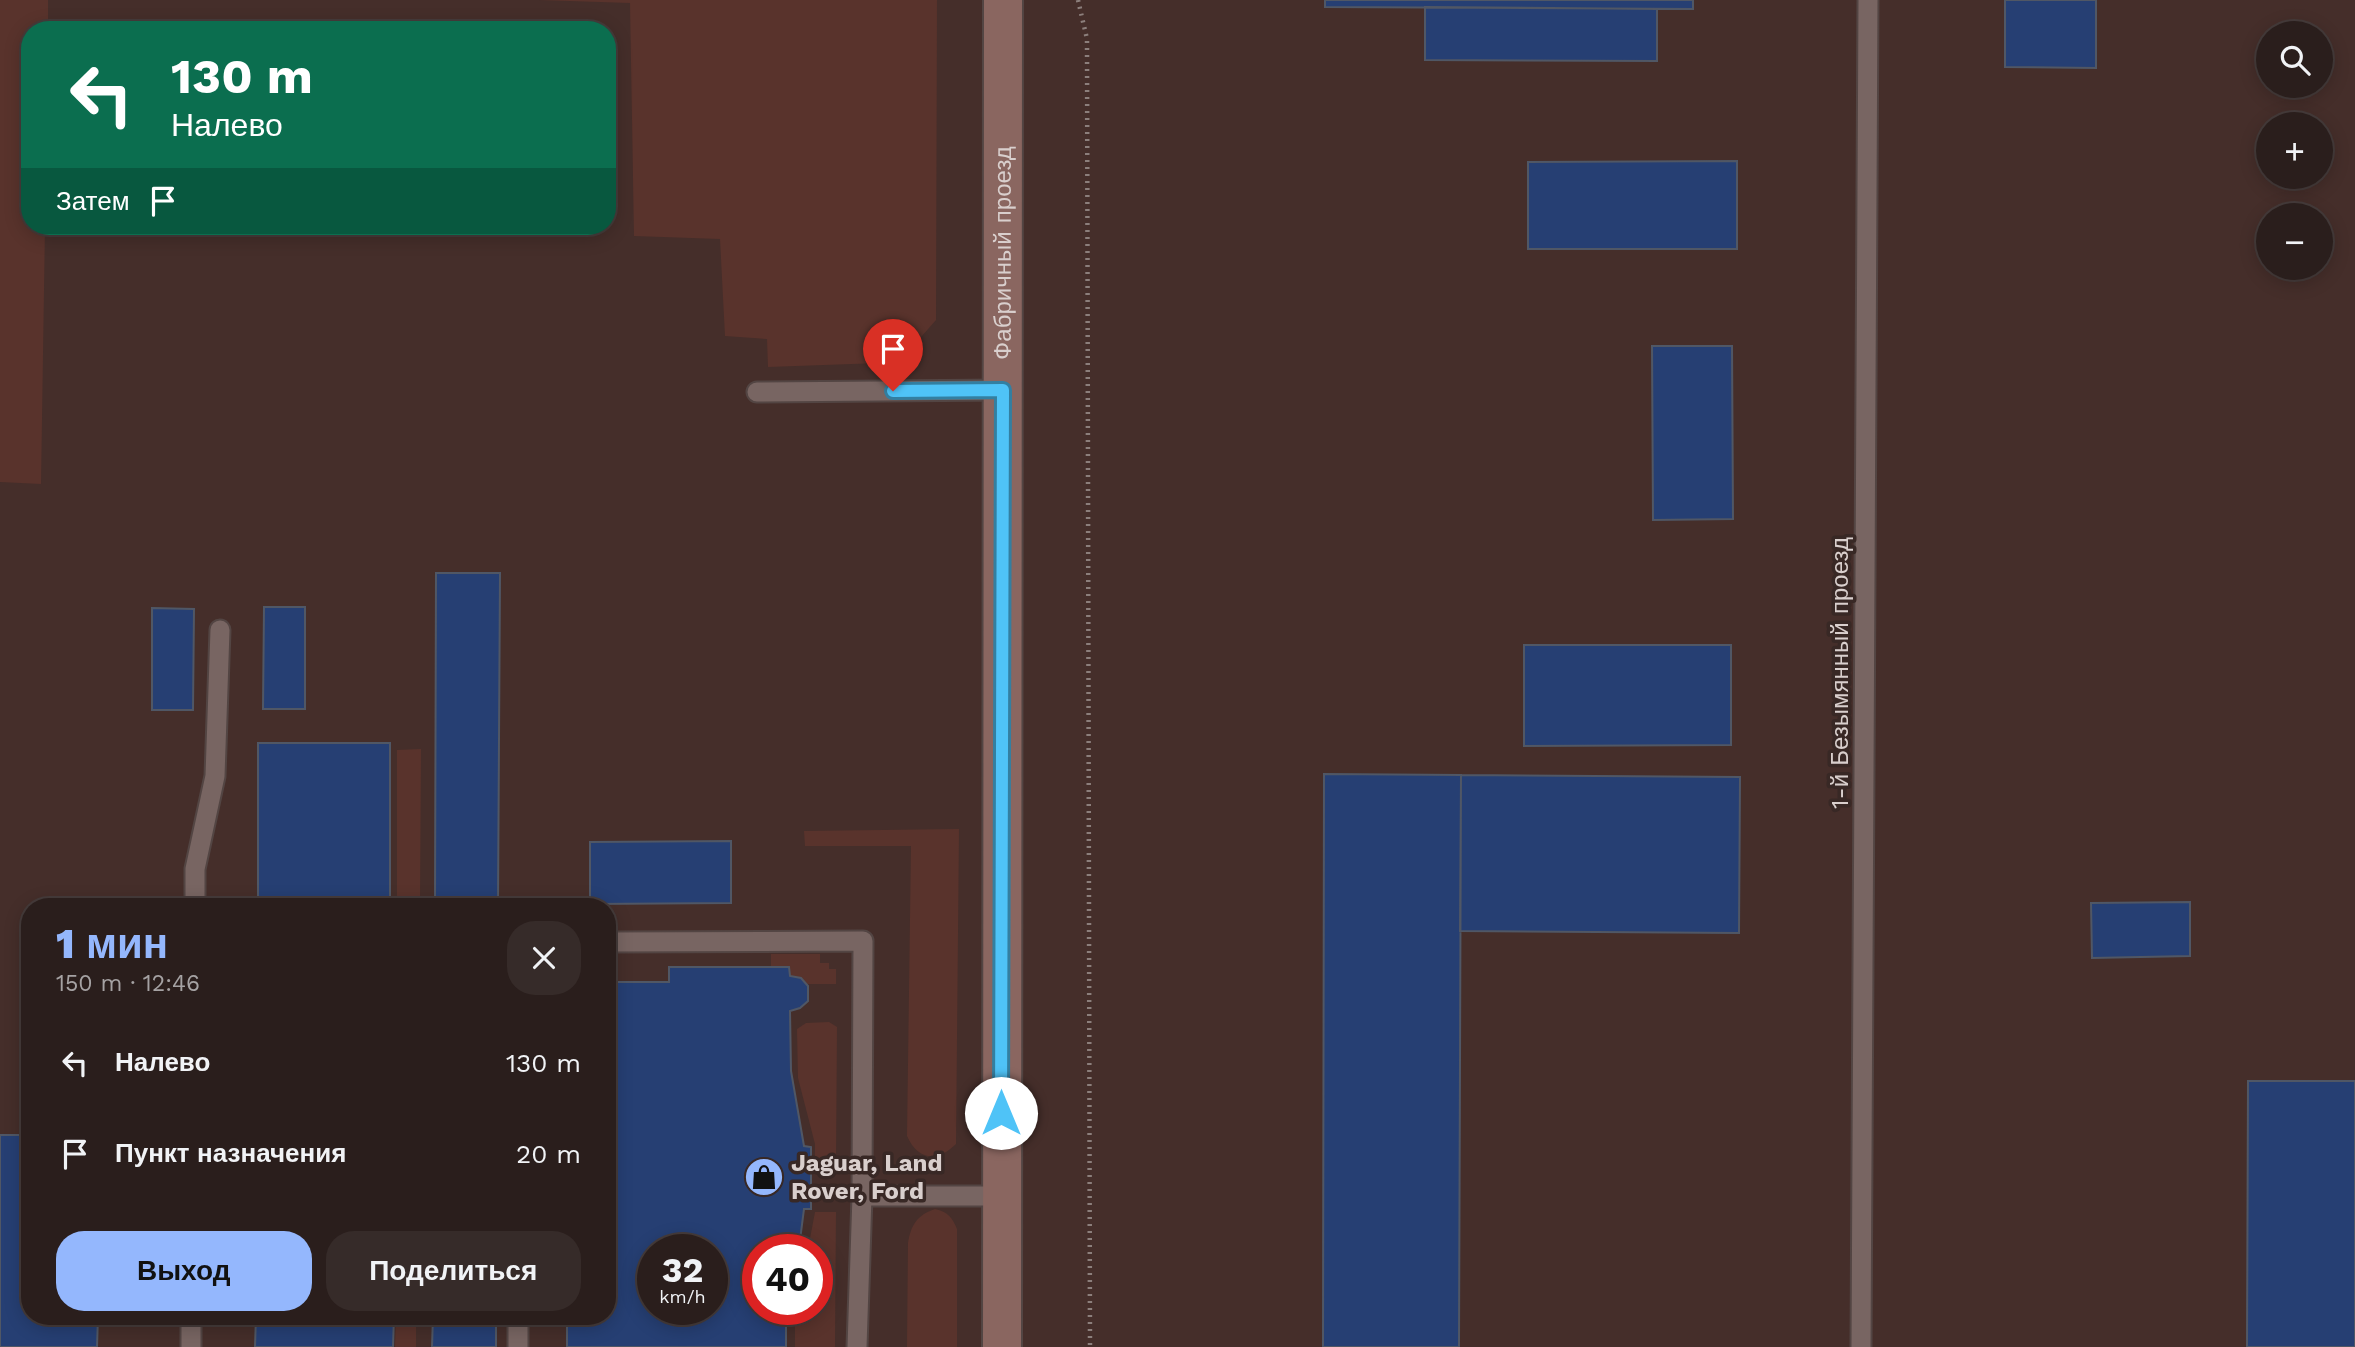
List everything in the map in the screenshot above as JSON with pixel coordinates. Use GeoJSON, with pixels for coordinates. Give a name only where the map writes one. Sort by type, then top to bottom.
{"type":"FeatureCollection","features":[{"type":"Feature","properties":{"kind":"street","name":"Фабричный проезд"},"geometry":{"type":"LineString","coordinates":[[1002,1347],[1003,0]]}},
{"type":"Feature","properties":{"kind":"lane","name":"1-й Безымянный проезд"},"geometry":{"type":"LineString","coordinates":[[1861,1347],[1868,0]]}},
{"type":"Feature","properties":{"kind":"lane"},"geometry":{"type":"LineString","coordinates":[[757,392],[1003,390]]}},
{"type":"Feature","properties":{"kind":"lane"},"geometry":{"type":"LineString","coordinates":[[195,898],[195,869],[215,776],[220,630]]}},
{"type":"Feature","properties":{"kind":"lane"},"geometry":{"type":"LineString","coordinates":[[616,942],[863,941],[862,1196],[857,1347]]}},
{"type":"Feature","properties":{"kind":"lane"},"geometry":{"type":"LineString","coordinates":[[862,1196],[1001,1196]]}},
{"type":"Feature","properties":{"kind":"lane"},"geometry":{"type":"LineString","coordinates":[[191,1325],[191,1347]]}},
{"type":"Feature","properties":{"kind":"lane"},"geometry":{"type":"LineString","coordinates":[[518,1325],[518,1347]]}},
{"type":"Feature","properties":{"kind":"path"},"geometry":{"type":"LineString","coordinates":[[1078,0],[1087,39],[1090,1347]]}},
{"type":"Feature","properties":{"kind":"shaded area"},"geometry":{"type":"Polygon","coordinates":[[[0,0],[2355,0],[2355,1347],[0,1347],[0,0]]]}},
{"type":"Feature","properties":{"kind":"shaded area"},"geometry":{"type":"Polygon","coordinates":[[[0,0],[48,0],[48,21],[21,21],[21,235],[45,235],[41,484],[0,482],[0,0]]]}},
{"type":"Feature","properties":{"kind":"shaded area"},"geometry":{"type":"Polygon","coordinates":[[[539,0],[937,0],[936,320],[907,353],[880,363],[768,367],[767,339],[725,336],[720,239],[634,236],[630,3],[539,0]]]}},
{"type":"Feature","properties":{"kind":"shaded area"},"geometry":{"type":"Polygon","coordinates":[[[421,749],[420,898],[397,898],[397,750],[421,749]]]}},
{"type":"Feature","properties":{"kind":"shaded area"},"geometry":{"type":"Polygon","coordinates":[[[959,829],[956,1144],[942,1154],[929,1156],[917,1150],[907,1136],[911,846],[805,846],[804,831],[959,829]]]}},
{"type":"Feature","properties":{"kind":"shaded area"},"geometry":{"type":"Polygon","coordinates":[[[771,954],[820,954],[820,963],[829,963],[829,969],[836,969],[836,984],[796,984],[771,979],[771,954]]]}},
{"type":"Feature","properties":{"kind":"shaded area"},"geometry":{"type":"Polygon","coordinates":[[[829,1022],[837,1027],[836,1161],[815,1161],[815,1144],[798,1078],[797,1029],[806,1023],[829,1022]]]}},
{"type":"Feature","properties":{"kind":"shaded area"},"geometry":{"type":"Polygon","coordinates":[[[935,1209],[949,1216],[957,1229],[957,1347],[907,1347],[909,1237],[919,1218],[935,1209]]]}},
{"type":"Feature","properties":{"kind":"shaded area"},"geometry":{"type":"Polygon","coordinates":[[[815,1212],[836,1212],[835,1347],[795,1347],[795,1325],[833,1325],[833,1234],[811,1234],[815,1212]]]}},
{"type":"Feature","properties":{"kind":"shaded area"},"geometry":{"type":"Polygon","coordinates":[[[396,1325],[416,1325],[416,1347],[395,1347],[396,1325]]]}},
{"type":"Feature","properties":{"kind":"building"},"geometry":{"type":"Polygon","coordinates":[[[1325,0],[1693,0],[1693,9],[1325,7],[1325,0]]]}},
{"type":"Feature","properties":{"kind":"building"},"geometry":{"type":"Polygon","coordinates":[[[2005,0],[2096,0],[2096,68],[2005,67],[2005,0]]]}},
{"type":"Feature","properties":{"kind":"building"},"geometry":{"type":"Polygon","coordinates":[[[1425,7],[1657,9],[1657,61],[1425,60],[1425,7]]]}},
{"type":"Feature","properties":{"kind":"building"},"geometry":{"type":"Polygon","coordinates":[[[1737,161],[1737,249],[1528,249],[1528,162],[1737,161]]]}},
{"type":"Feature","properties":{"kind":"building"},"geometry":{"type":"Polygon","coordinates":[[[1652,346],[1732,346],[1733,519],[1653,520],[1652,346]]]}},
{"type":"Feature","properties":{"kind":"building"},"geometry":{"type":"Polygon","coordinates":[[[436,573],[500,573],[498,898],[435,898],[436,573]]]}},
{"type":"Feature","properties":{"kind":"building"},"geometry":{"type":"Polygon","coordinates":[[[264,607],[305,607],[305,709],[263,709],[264,607]]]}},
{"type":"Feature","properties":{"kind":"building"},"geometry":{"type":"Polygon","coordinates":[[[152,608],[194,609],[193,710],[152,710],[152,608]]]}},
{"type":"Feature","properties":{"kind":"building"},"geometry":{"type":"Polygon","coordinates":[[[1524,645],[1731,645],[1731,745],[1524,746],[1524,645]]]}},
{"type":"Feature","properties":{"kind":"building"},"geometry":{"type":"Polygon","coordinates":[[[258,743],[390,743],[390,898],[258,898],[258,743]]]}},
{"type":"Feature","properties":{"kind":"building"},"geometry":{"type":"Polygon","coordinates":[[[1324,774],[1461,775],[1459,1347],[1323,1347],[1324,774]]]}},
{"type":"Feature","properties":{"kind":"building"},"geometry":{"type":"Polygon","coordinates":[[[1461,775],[1740,777],[1739,933],[1460,931],[1461,775]]]}},
{"type":"Feature","properties":{"kind":"building"},"geometry":{"type":"Polygon","coordinates":[[[731,841],[731,903],[616,904],[616,898],[590,898],[590,842],[731,841]]]}},
{"type":"Feature","properties":{"kind":"building"},"geometry":{"type":"Polygon","coordinates":[[[2190,902],[2190,956],[2092,958],[2091,903],[2190,902]]]}},
{"type":"Feature","properties":{"kind":"building"},"geometry":{"type":"Polygon","coordinates":[[[669,967],[789,967],[790,976],[801,978],[808,986],[808,1001],[800,1008],[790,1011],[791,1071],[804,1146],[811,1147],[811,1209],[804,1209],[801,1234],[742,1234],[742,1325],[786,1325],[786,1347],[567,1347],[567,1325],[616,1325],[616,982],[669,982],[669,967]]]}},
{"type":"Feature","properties":{"kind":"building"},"geometry":{"type":"Polygon","coordinates":[[[2248,1081],[2355,1081],[2355,1347],[2247,1347],[2248,1081]]]}},
{"type":"Feature","properties":{"kind":"building"},"geometry":{"type":"Polygon","coordinates":[[[0,1135],[21,1135],[21,1325],[98,1325],[97,1347],[0,1347],[0,1135]]]}},
{"type":"Feature","properties":{"kind":"building"},"geometry":{"type":"Polygon","coordinates":[[[256,1325],[394,1325],[393,1347],[255,1347],[256,1325]]]}},
{"type":"Feature","properties":{"kind":"building"},"geometry":{"type":"Polygon","coordinates":[[[433,1325],[496,1325],[496,1347],[432,1347],[433,1325]]]}},
{"type":"Feature","properties":{"kind":"place","name":"Jaguar, Land Rover, Ford"},"geometry":{"type":"Point","coordinates":[764,1177]}},
{"type":"Feature","properties":{"kind":"route"},"geometry":{"type":"LineString","coordinates":[[893,391],[1003,390],[1001,1113]]}}]}
